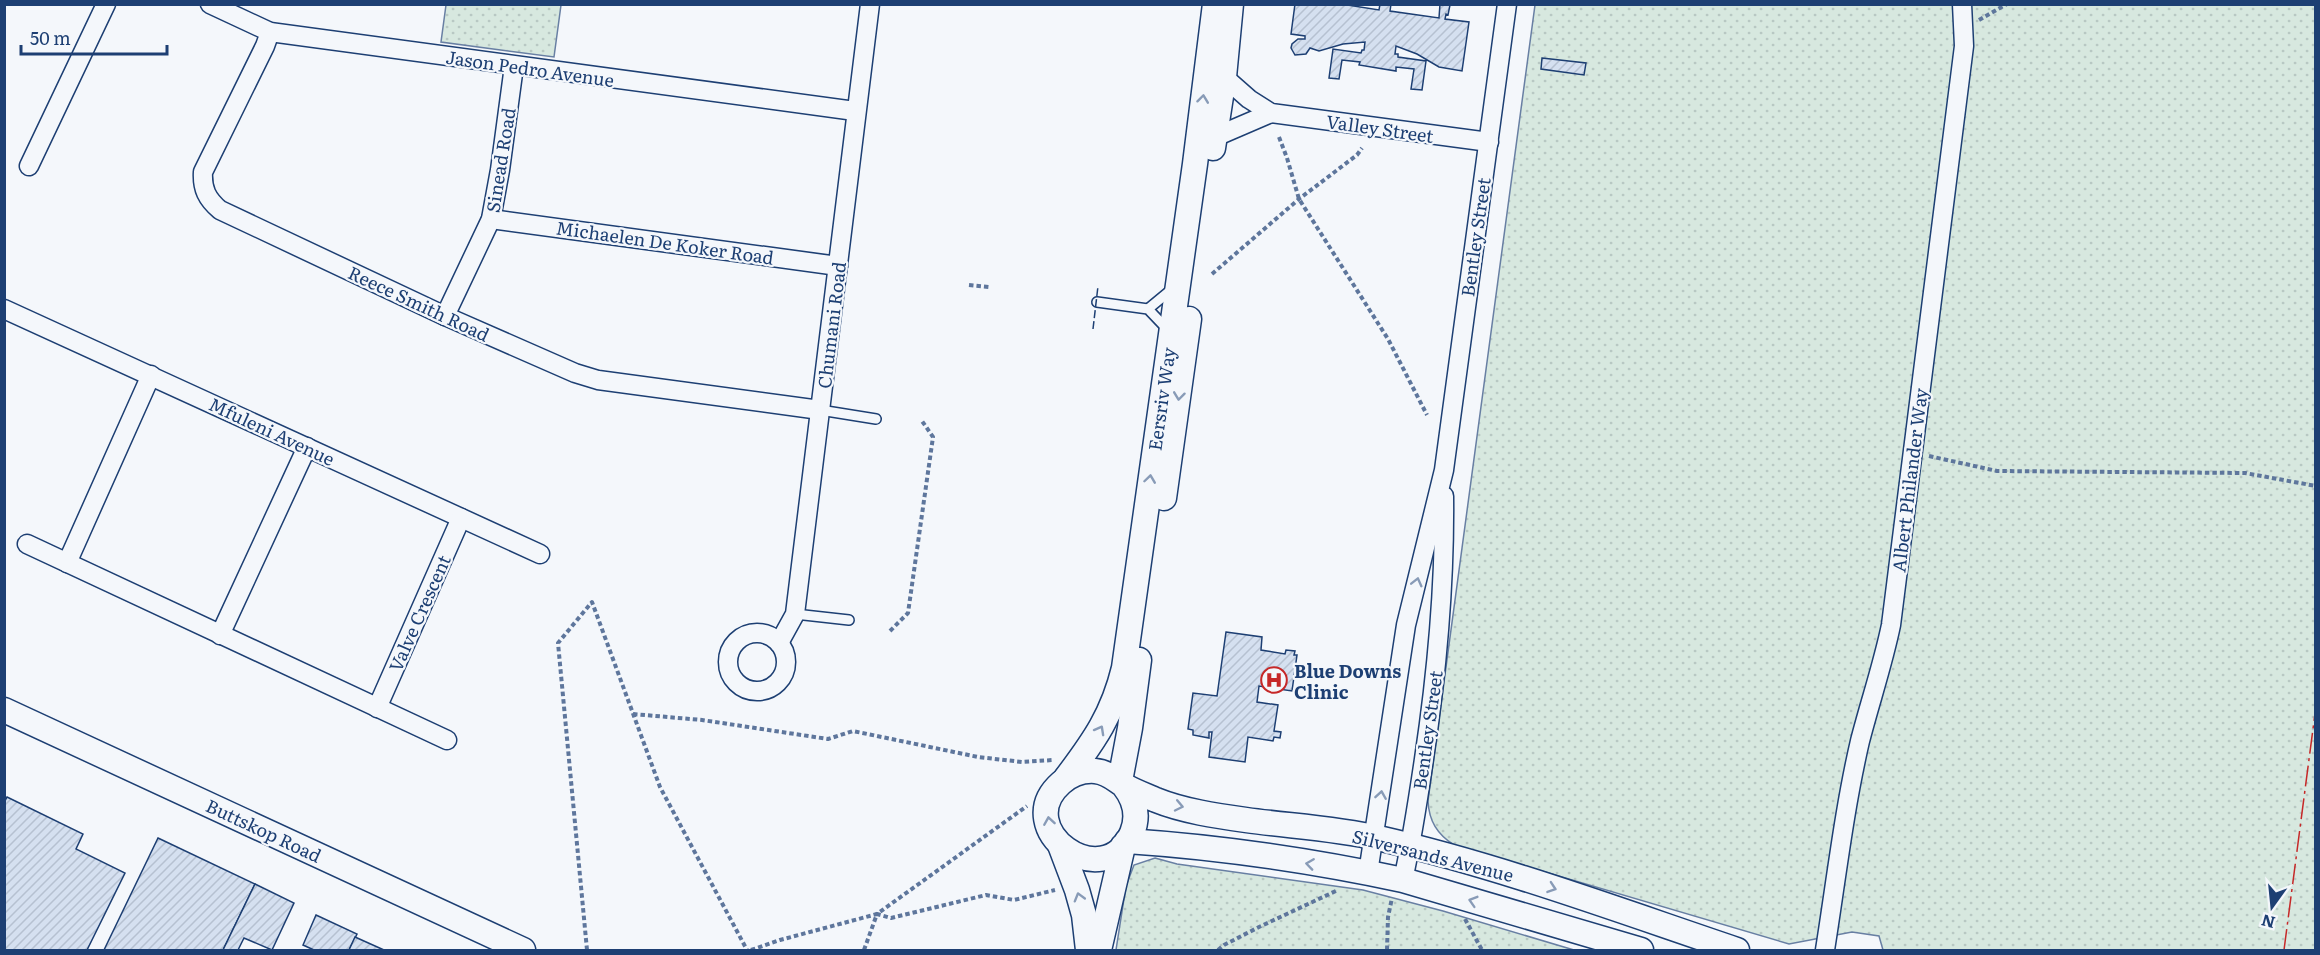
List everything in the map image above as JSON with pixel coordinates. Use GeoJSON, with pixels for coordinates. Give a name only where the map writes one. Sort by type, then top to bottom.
{"type":"FeatureCollection","features":[{"type":"Feature","properties":{"kind":"main road","name":"Eersriv Way"},"geometry":{"type":"LineString","coordinates":[[1063,769],[1099,734],[1119,690],[1124,668],[1215,4]]}},
{"type":"Feature","properties":{"kind":"main road","name":"Eersriv Way"},"geometry":{"type":"LineString","coordinates":[[1122,783],[1224,77],[1231,4]]}},
{"type":"Feature","properties":{"kind":"main road","name":"Buttskop Road"},"geometry":{"type":"LineString","coordinates":[[4,710],[523,951]]}},
{"type":"Feature","properties":{"kind":"main road"},"geometry":{"type":"LineString","coordinates":[[1088,951],[1084,915],[1077,890],[1060,845],[1049,827],[1047,810],[1063,769],[1078,773],[1097,771],[1109,774],[1122,783],[1132,797],[1136,816],[1133,830],[1125,844],[1099,951]]}},
{"type":"Feature","properties":{"kind":"main road","name":"Silversands Avenue"},"geometry":{"type":"LineString","coordinates":[[1122,783],[1173,805],[1239,819],[1375,837],[1411,846],[1494,869],[1737,951]]}},
{"type":"Feature","properties":{"kind":"main road"},"geometry":{"type":"LineString","coordinates":[[1060,845],[1071,854],[1091,859],[1111,854],[1125,844]]}},
{"type":"Feature","properties":{"kind":"main road","name":"Silversands Avenue"},"geometry":{"type":"LineString","coordinates":[[1125,844],[1227,852],[1368,873],[1398,887],[1641,951]]}},
{"type":"Feature","properties":{"kind":"street"},"geometry":{"type":"LineString","coordinates":[[29,166],[106,4]]}},
{"type":"Feature","properties":{"kind":"street","name":"Jason Pedro Avenue"},"geometry":{"type":"LineString","coordinates":[[210,4],[270,32],[855,111]]}},
{"type":"Feature","properties":{"kind":"street","name":"Chumani Road"},"geometry":{"type":"LineString","coordinates":[[779,643],[795,614],[855,111],[870,4]]}},
{"type":"Feature","properties":{"kind":"street","name":"Bentley Street"},"geometry":{"type":"LineString","coordinates":[[1368,873],[1406,625],[1444,470],[1507,4]]}},
{"type":"Feature","properties":{"kind":"street","name":"Albert Philander Way"},"geometry":{"type":"LineString","coordinates":[[1825,951],[1854,773],[1861,739],[1884,662],[1891,625],[1964,46],[1962,4]]}},
{"type":"Feature","properties":{"kind":"street","name":"Reece Smith Road"},"geometry":{"type":"LineString","coordinates":[[270,32],[266,46],[204,172],[202,184],[206,194],[220,210],[445,316],[575,373],[598,380],[820,410]]}},
{"type":"Feature","properties":{"kind":"street","name":"Sinead Road"},"geometry":{"type":"LineString","coordinates":[[445,316],[491,219],[497,192],[514,66]]}},
{"type":"Feature","properties":{"kind":"street","name":"Valley Street"},"geometry":{"type":"LineString","coordinates":[[1224,77],[1249,99],[1271,113],[1489,142]]}},
{"type":"Feature","properties":{"kind":"street"},"geometry":{"type":"LineString","coordinates":[[1215,137],[1271,113]]}},
{"type":"Feature","properties":{"kind":"street","name":"Michaelen De Koker Road"},"geometry":{"type":"LineString","coordinates":[[491,219],[838,266]]}},
{"type":"Feature","properties":{"kind":"street","name":"Mfuleni Avenue"},"geometry":{"type":"LineString","coordinates":[[4,309],[540,554]]}},
{"type":"Feature","properties":{"kind":"street"},"geometry":{"type":"LineString","coordinates":[[67,563],[151,375]]}},
{"type":"Feature","properties":{"kind":"street"},"geometry":{"type":"LineString","coordinates":[[220,634],[307,447]]}},
{"type":"Feature","properties":{"kind":"street","name":"Bentley Street"},"geometry":{"type":"LineString","coordinates":[[1398,887],[1411,846],[1433,695],[1445,541],[1444,470]]}},
{"type":"Feature","properties":{"kind":"street","name":"Valve Crescent"},"geometry":{"type":"LineString","coordinates":[[377,708],[461,518]]}},
{"type":"Feature","properties":{"kind":"street"},"geometry":{"type":"LineString","coordinates":[[27,544],[447,740]]}},
{"type":"Feature","properties":{"kind":"street"},"geometry":{"type":"LineString","coordinates":[[1406,625],[1439,629]]}},
{"type":"Feature","properties":{"kind":"lane"},"geometry":{"type":"LineString","coordinates":[[1148,309],[1165,297],[1177,284]]}},
{"type":"Feature","properties":{"kind":"lane"},"geometry":{"type":"LineString","coordinates":[[1097,302],[1148,309],[1170,333]]}},
{"type":"Feature","properties":{"kind":"lane"},"geometry":{"type":"LineString","coordinates":[[820,410],[876,419]]}},
{"type":"Feature","properties":{"kind":"lane"},"geometry":{"type":"LineString","coordinates":[[795,614],[849,620]]}},
{"type":"Feature","properties":{"kind":"path"},"geometry":{"type":"LineString","coordinates":[[1963,29],[2007,4]]}},
{"type":"Feature","properties":{"kind":"path"},"geometry":{"type":"LineString","coordinates":[[1279,137],[1299,199],[1388,339],[1427,415]]}},
{"type":"Feature","properties":{"kind":"path"},"geometry":{"type":"LineString","coordinates":[[1212,274],[1299,199],[1357,155],[1362,148]]}},
{"type":"Feature","properties":{"kind":"path"},"geometry":{"type":"LineString","coordinates":[[969,285],[989,287]]}},
{"type":"Feature","properties":{"kind":"path"},"geometry":{"type":"LineString","coordinates":[[890,631],[908,613],[933,437],[922,421]]}},
{"type":"Feature","properties":{"kind":"path"},"geometry":{"type":"LineString","coordinates":[[1913,452],[1997,471],[2246,473],[2316,486]]}},
{"type":"Feature","properties":{"kind":"path"},"geometry":{"type":"LineString","coordinates":[[587,951],[558,643],[592,602],[660,787],[749,951],[780,940],[877,914],[1030,804]]}},
{"type":"Feature","properties":{"kind":"path"},"geometry":{"type":"LineString","coordinates":[[633,714],[702,720],[828,738],[853,731],[978,757],[1063,769]]}},
{"type":"Feature","properties":{"kind":"path"},"geometry":{"type":"LineString","coordinates":[[1387,951],[1388,917],[1398,887]]}},
{"type":"Feature","properties":{"kind":"path"},"geometry":{"type":"LineString","coordinates":[[1218,951],[1224,945],[1250,931],[1339,889]]}},
{"type":"Feature","properties":{"kind":"path"},"geometry":{"type":"LineString","coordinates":[[877,914],[891,918],[986,895],[1014,900],[1061,890]]}},
{"type":"Feature","properties":{"kind":"path"},"geometry":{"type":"LineString","coordinates":[[1462,913],[1482,951]]}},
{"type":"Feature","properties":{"kind":"path"},"geometry":{"type":"LineString","coordinates":[[864,951],[877,914]]}},
{"type":"Feature","properties":{"kind":"shaded area"},"geometry":{"type":"Polygon","coordinates":[[[446,5],[561,5],[554,57],[441,42],[446,5]]]}},
{"type":"Feature","properties":{"kind":"shaded area"},"geometry":{"type":"Polygon","coordinates":[[[1535,5],[2315,5],[2315,950],[1883,950],[1879,936],[1852,932],[1789,944],[1454,845],[1439,832],[1432,821],[1428,801],[1535,5]]]}},
{"type":"Feature","properties":{"kind":"shaded area"},"geometry":{"type":"Polygon","coordinates":[[[1155,858],[1177,864],[1363,890],[1574,950],[1116,950],[1126,886],[1134,865],[1155,858]]]}},
{"type":"Feature","properties":{"kind":"building"},"geometry":{"type":"Polygon","coordinates":[[[1295,4],[1341,4],[1379,10],[1380,4],[1391,4],[1390,11],[1439,18],[1440,4],[1450,5],[1445,19],[1469,22],[1462,71],[1439,67],[1417,54],[1396,46],[1395,54],[1398,54],[1398,57],[1426,61],[1422,90],[1411,89],[1414,69],[1396,67],[1396,71],[1359,65],[1360,62],[1342,60],[1339,79],[1329,78],[1333,49],[1361,53],[1365,42],[1343,44],[1319,51],[1310,48],[1306,54],[1295,55],[1291,48],[1292,44],[1298,39],[1305,39],[1305,36],[1291,34],[1295,4]]]}},
{"type":"Feature","properties":{"kind":"building"},"geometry":{"type":"Polygon","coordinates":[[[1542,58],[1586,63],[1584,75],[1541,69],[1542,58]]]}},
{"type":"Feature","properties":{"kind":"building"},"geometry":{"type":"Polygon","coordinates":[[[1226,632],[1262,637],[1261,650],[1285,654],[1286,650],[1295,651],[1294,655],[1297,655],[1292,691],[1259,686],[1257,702],[1278,705],[1274,731],[1281,732],[1280,738],[1274,737],[1273,741],[1248,737],[1245,762],[1209,757],[1212,732],[1209,732],[1209,738],[1193,735],[1193,730],[1188,729],[1193,693],[1217,696],[1226,632]]]}},
{"type":"Feature","properties":{"kind":"building"},"geometry":{"type":"Polygon","coordinates":[[[7,797],[83,834],[76,849],[125,873],[87,950],[4,950],[4,803],[7,797]]]}},
{"type":"Feature","properties":{"kind":"building"},"geometry":{"type":"Polygon","coordinates":[[[158,838],[255,884],[223,950],[104,950],[158,838]]]}},
{"type":"Feature","properties":{"kind":"building"},"geometry":{"type":"Polygon","coordinates":[[[255,884],[294,903],[272,950],[244,938],[238,950],[223,950],[255,884]]]}},
{"type":"Feature","properties":{"kind":"building"},"geometry":{"type":"Polygon","coordinates":[[[316,915],[357,934],[349,950],[314,950],[303,945],[316,915]]]}},
{"type":"Feature","properties":{"kind":"building"},"geometry":{"type":"Polygon","coordinates":[[[355,937],[384,950],[349,950],[355,937]]]}},
{"type":"Feature","properties":{"kind":"fence"},"geometry":{"type":"LineString","coordinates":[[1093,329],[1098,286]]}},
{"type":"Feature","properties":{"kind":"power"},"geometry":{"type":"LineString","coordinates":[[2284,950],[2316,706]]}},
{"type":"Feature","properties":{"kind":"place","name":"Blue Downs Clinic"},"geometry":{"type":"Point","coordinates":[1274,680]}}]}
